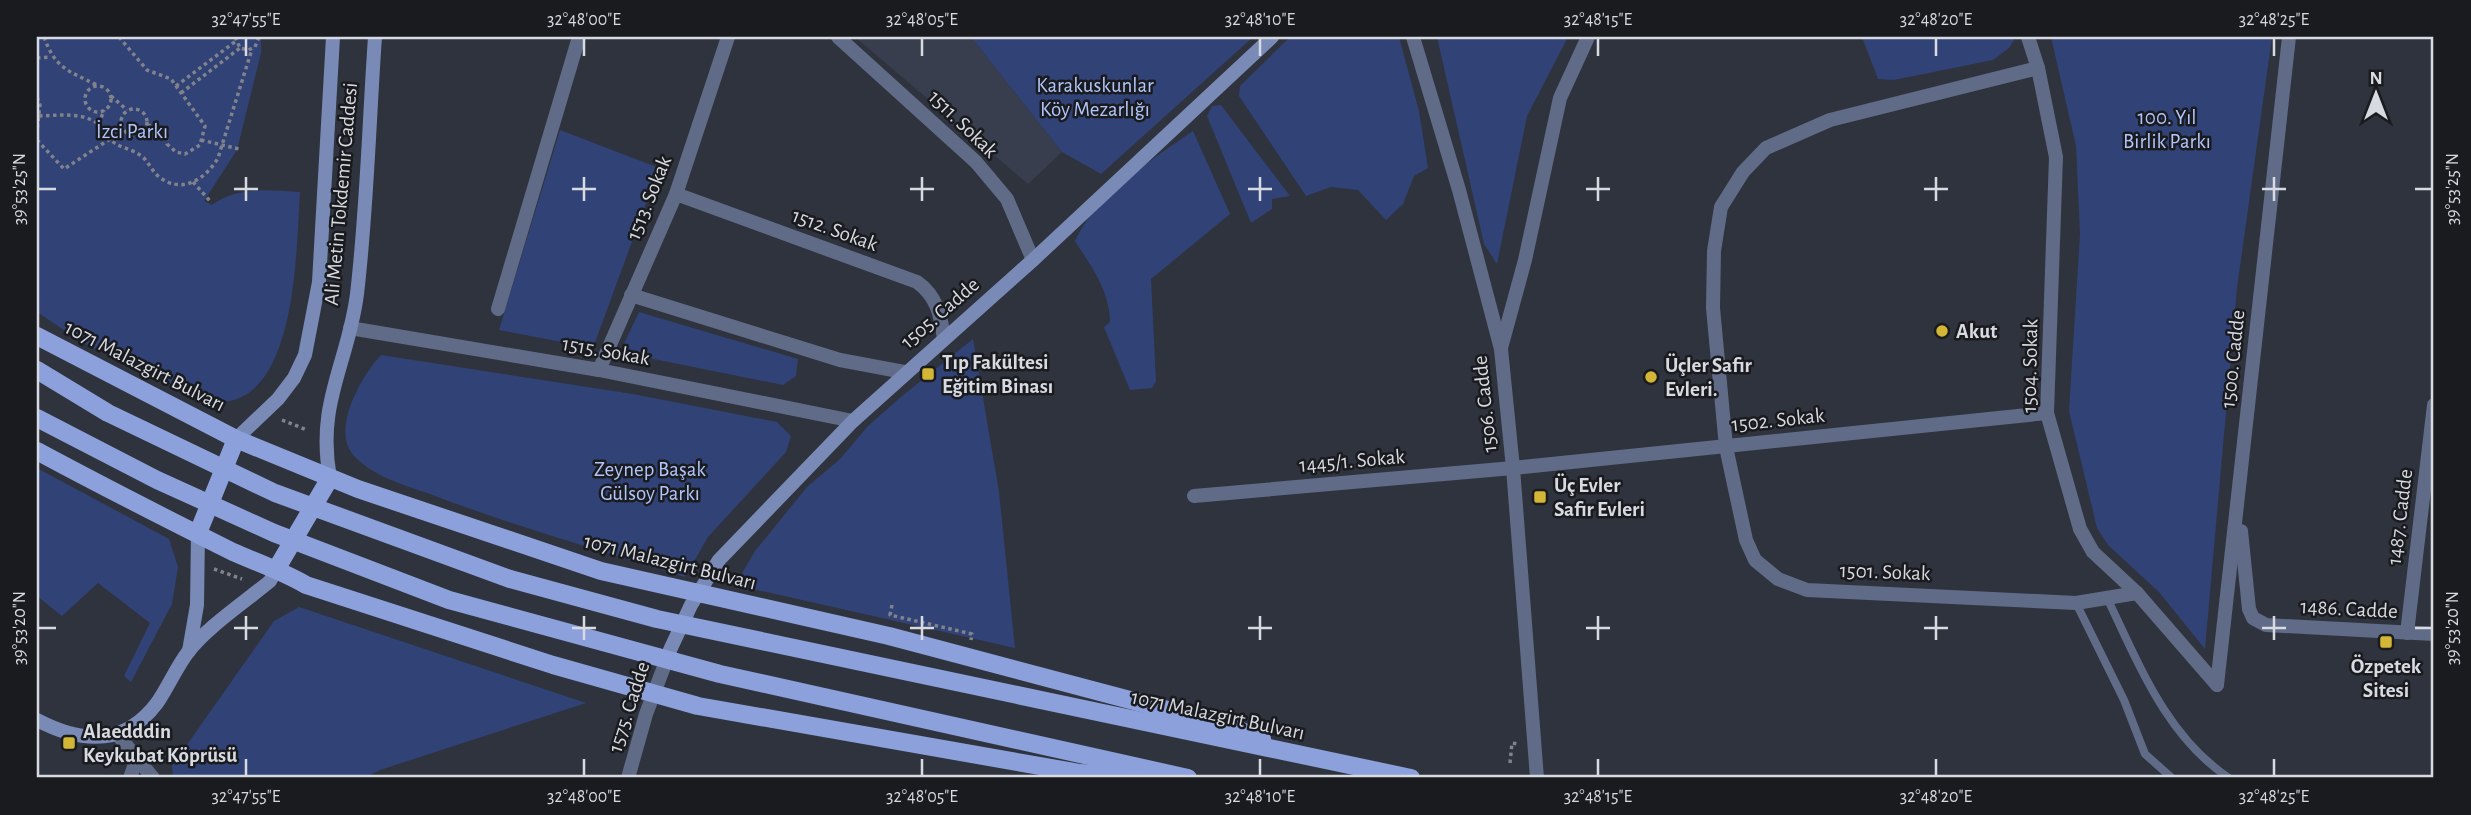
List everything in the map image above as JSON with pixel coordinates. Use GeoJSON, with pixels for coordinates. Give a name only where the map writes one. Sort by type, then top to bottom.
{"type":"FeatureCollection","features":[{"type":"Feature","properties":{"kind":"main road","name":"1071 Malazgirt Bulvarı"},"geometry":{"type":"LineString","coordinates":[[37,336],[236,439],[330,478],[601,571],[889,636],[1228,726],[1317,760]]}},
{"type":"Feature","properties":{"kind":"main road","name":"1071 Malazgirt Bulvarı"},"geometry":{"type":"LineString","coordinates":[[37,370],[108,413],[275,493],[510,579],[657,619],[729,635],[1411,778]]}},
{"type":"Feature","properties":{"kind":"main road"},"geometry":{"type":"LineString","coordinates":[[37,418],[157,480],[274,533],[449,600],[720,674],[1188,778]]}},
{"type":"Feature","properties":{"kind":"main road"},"geometry":{"type":"LineString","coordinates":[[198,533],[236,439]]}},
{"type":"Feature","properties":{"kind":"main road"},"geometry":{"type":"LineString","coordinates":[[37,452],[145,509],[236,553],[277,568],[306,585],[553,665],[698,706],[1080,773],[1149,778]]}},
{"type":"Feature","properties":{"kind":"main road"},"geometry":{"type":"LineString","coordinates":[[277,568],[330,478]]}},
{"type":"Feature","properties":{"kind":"street","name":"Ali Metin Tokdemir Caddesi"},"geometry":{"type":"LineString","coordinates":[[236,439],[278,399],[294,378],[305,355],[319,282],[333,37]]}},
{"type":"Feature","properties":{"kind":"street","name":"Ali Metin Tokdemir Caddesi"},"geometry":{"type":"LineString","coordinates":[[330,478],[324,448],[326,415],[350,328],[356,295],[375,37]]}},
{"type":"Feature","properties":{"kind":"street"},"geometry":{"type":"LineString","coordinates":[[498,309],[579,37]]}},
{"type":"Feature","properties":{"kind":"street","name":"1513. Sokak"},"geometry":{"type":"LineString","coordinates":[[599,370],[676,194],[728,37]]}},
{"type":"Feature","properties":{"kind":"street","name":"1511. Sokak"},"geometry":{"type":"LineString","coordinates":[[838,37],[976,162],[1007,199],[1033,260]]}},
{"type":"Feature","properties":{"kind":"street","name":"1505. Cadde"},"geometry":{"type":"LineString","coordinates":[[670,650],[691,605],[719,559],[853,421],[904,372],[1033,260],[1272,37]]}},
{"type":"Feature","properties":{"kind":"street","name":"1506. Cadde"},"geometry":{"type":"LineString","coordinates":[[1413,37],[1459,190],[1501,349],[1513,468],[1536,772]]}},
{"type":"Feature","properties":{"kind":"street"},"geometry":{"type":"LineString","coordinates":[[1501,349],[1525,260],[1560,98],[1588,37]]}},
{"type":"Feature","properties":{"kind":"street","name":"1504. Sokak"},"geometry":{"type":"LineString","coordinates":[[2028,37],[2038,68],[2056,158],[2047,413],[2080,529],[2093,552],[2137,593],[2217,685]]}},
{"type":"Feature","properties":{"kind":"street","name":"1500. Cadde"},"geometry":{"type":"LineString","coordinates":[[2217,685],[2289,37]]}},
{"type":"Feature","properties":{"kind":"street","name":"1501. Sokak"},"geometry":{"type":"LineString","coordinates":[[2038,68],[1830,120],[1766,148],[1743,172],[1721,207],[1714,251],[1713,308],[1726,447],[1746,540],[1755,560],[1778,579],[1807,590],[2076,603],[2137,593]]}},
{"type":"Feature","properties":{"kind":"street","name":"1512. Sokak"},"geometry":{"type":"LineString","coordinates":[[676,194],[917,282],[928,289],[936,302],[944,339]]}},
{"type":"Feature","properties":{"kind":"street"},"geometry":{"type":"LineString","coordinates":[[631,295],[840,360],[904,372]]}},
{"type":"Feature","properties":{"kind":"street","name":"1515. Sokak"},"geometry":{"type":"LineString","coordinates":[[350,328],[599,370],[853,421]]}},
{"type":"Feature","properties":{"kind":"street","name":"1487. Cadde"},"geometry":{"type":"LineString","coordinates":[[2407,633],[2434,405]]}},
{"type":"Feature","properties":{"kind":"street","name":"1502. Sokak"},"geometry":{"type":"LineString","coordinates":[[1513,468],[2047,413]]}},
{"type":"Feature","properties":{"kind":"street","name":"1445/1. Sokak"},"geometry":{"type":"LineString","coordinates":[[1194,496],[1513,468]]}},
{"type":"Feature","properties":{"kind":"street","name":"1486. Cadde"},"geometry":{"type":"LineString","coordinates":[[2238,502],[2249,610],[2253,618],[2266,625],[2407,633],[2434,623]]}},
{"type":"Feature","properties":{"kind":"street"},"geometry":{"type":"LineString","coordinates":[[189,651],[197,605],[198,533]]}},
{"type":"Feature","properties":{"kind":"street"},"geometry":{"type":"LineString","coordinates":[[37,720],[72,734],[118,735],[142,721],[189,651],[270,581],[277,568]]}},
{"type":"Feature","properties":{"kind":"street"},"geometry":{"type":"LineString","coordinates":[[2407,633],[2434,634]]}},
{"type":"Feature","properties":{"kind":"street","name":"1575. Cadde"},"geometry":{"type":"LineString","coordinates":[[628,778],[646,714],[670,650]]}},
{"type":"Feature","properties":{"kind":"street"},"geometry":{"type":"LineString","coordinates":[[118,735],[153,778]]}},
{"type":"Feature","properties":{"kind":"street"},"geometry":{"type":"LineString","coordinates":[[130,778],[137,758]]}},
{"type":"Feature","properties":{"kind":"lane"},"geometry":{"type":"LineString","coordinates":[[2107,598],[2155,695],[2178,731],[2194,751],[2229,778]]}},
{"type":"Feature","properties":{"kind":"lane"},"geometry":{"type":"LineString","coordinates":[[2076,603],[2124,700],[2145,754],[2172,778]]}},
{"type":"Feature","properties":{"kind":"path"},"geometry":{"type":"LineString","coordinates":[[44,37],[51,57],[66,70],[107,89],[128,111],[140,111],[146,117],[147,125],[139,134],[127,132],[122,121],[128,111]]}},
{"type":"Feature","properties":{"kind":"path"},"geometry":{"type":"LineString","coordinates":[[119,37],[147,70],[171,79],[205,126],[201,140],[194,150],[185,154],[176,152],[167,144],[167,129],[147,125]]}},
{"type":"Feature","properties":{"kind":"path"},"geometry":{"type":"LineString","coordinates":[[39,116],[85,116],[99,124],[116,145],[139,154],[156,175],[168,183],[182,185],[193,182],[208,174],[222,146],[252,49],[258,44],[259,37]]}},
{"type":"Feature","properties":{"kind":"path"},"geometry":{"type":"LineString","coordinates":[[176,86],[235,39],[240,47]]}},
{"type":"Feature","properties":{"kind":"path"},"geometry":{"type":"LineString","coordinates":[[181,93],[240,47],[252,49]]}},
{"type":"Feature","properties":{"kind":"path"},"geometry":{"type":"LineString","coordinates":[[37,58],[51,57]]}},
{"type":"Feature","properties":{"kind":"path"},"geometry":{"type":"LineString","coordinates":[[99,85],[87,91],[86,104],[92,111],[104,110]]}},
{"type":"Feature","properties":{"kind":"path"},"geometry":{"type":"LineString","coordinates":[[99,124],[104,110],[110,104],[111,96]]}},
{"type":"Feature","properties":{"kind":"path"},"geometry":{"type":"LineString","coordinates":[[37,97],[37,131]]}},
{"type":"Feature","properties":{"kind":"path"},"geometry":{"type":"LineString","coordinates":[[37,140],[64,169],[110,139]]}},
{"type":"Feature","properties":{"kind":"path"},"geometry":{"type":"LineString","coordinates":[[201,140],[239,149]]}},
{"type":"Feature","properties":{"kind":"path"},"geometry":{"type":"LineString","coordinates":[[193,182],[211,201]]}},
{"type":"Feature","properties":{"kind":"path"},"geometry":{"type":"LineString","coordinates":[[282,420],[307,430]]}},
{"type":"Feature","properties":{"kind":"path"},"geometry":{"type":"LineString","coordinates":[[214,569],[242,579]]}},
{"type":"Feature","properties":{"kind":"path"},"geometry":{"type":"LineString","coordinates":[[892,605],[890,615],[972,634],[970,642]]}},
{"type":"Feature","properties":{"kind":"shaded area"},"geometry":{"type":"Polygon","coordinates":[[[855,37],[971,37],[1062,152],[1028,184],[855,37]]]}},
{"type":"Feature","properties":{"kind":"green space","name":"İzci Parkı"},"geometry":{"type":"Polygon","coordinates":[[[37,37],[261,37],[261,53],[237,150],[204,201],[212,205],[243,192],[300,192],[297,251],[286,324],[276,356],[260,383],[238,399],[208,401],[85,344],[37,312],[37,37]]]}},
{"type":"Feature","properties":{"kind":"green space","name":"Karakuskunlar Köy Mezarlığı"},"geometry":{"type":"Polygon","coordinates":[[[971,37],[1253,37],[1101,174],[1062,152],[971,37]]]}},
{"type":"Feature","properties":{"kind":"green space"},"geometry":{"type":"Polygon","coordinates":[[[1290,37],[1399,37],[1419,111],[1428,168],[1414,176],[1403,204],[1386,220],[1358,190],[1331,187],[1306,196],[1239,96],[1240,86],[1290,37]]]}},
{"type":"Feature","properties":{"kind":"green space"},"geometry":{"type":"Polygon","coordinates":[[[1437,37],[1568,37],[1527,116],[1497,264],[1484,244],[1437,37]]]}},
{"type":"Feature","properties":{"kind":"green space"},"geometry":{"type":"Polygon","coordinates":[[[1862,37],[2016,37],[2009,48],[1993,60],[1894,80],[1878,79],[1862,37]]]}},
{"type":"Feature","properties":{"kind":"green space","name":"100. Yıl Birlik Parkı"},"geometry":{"type":"Polygon","coordinates":[[[2051,37],[2272,37],[2237,288],[2205,649],[2159,592],[2108,545],[2097,528],[2069,411],[2080,234],[2076,146],[2051,37]]]}},
{"type":"Feature","properties":{"kind":"green space"},"geometry":{"type":"Polygon","coordinates":[[[1221,105],[1290,196],[1272,199],[1272,209],[1251,223],[1207,116],[1212,106],[1221,105]]]}},
{"type":"Feature","properties":{"kind":"green space"},"geometry":{"type":"Polygon","coordinates":[[[560,130],[659,168],[593,348],[499,330],[560,130]]]}},
{"type":"Feature","properties":{"kind":"green space"},"geometry":{"type":"Polygon","coordinates":[[[1193,131],[1230,214],[1151,279],[1156,381],[1152,388],[1130,390],[1104,327],[1110,322],[1103,289],[1075,241],[1096,209],[1111,194],[1193,131]]]}},
{"type":"Feature","properties":{"kind":"green space"},"geometry":{"type":"Polygon","coordinates":[[[639,312],[798,359],[796,376],[783,385],[624,353],[622,348],[639,312]]]}},
{"type":"Feature","properties":{"kind":"green space"},"geometry":{"type":"Polygon","coordinates":[[[973,339],[999,492],[1015,648],[735,585],[755,551],[807,487],[840,459],[868,426],[973,339]]]}},
{"type":"Feature","properties":{"kind":"green space","name":"Zeynep Başak Gülsoy Parkı"},"geometry":{"type":"Polygon","coordinates":[[[381,355],[633,394],[777,422],[791,436],[786,452],[708,537],[685,577],[461,506],[390,480],[371,470],[354,456],[347,445],[345,432],[351,403],[365,376],[381,355]]]}},
{"type":"Feature","properties":{"kind":"green space"},"geometry":{"type":"Polygon","coordinates":[[[37,468],[169,539],[178,567],[172,604],[131,682],[124,676],[150,623],[98,583],[62,616],[37,596],[37,468]]]}},
{"type":"Feature","properties":{"kind":"green space"},"geometry":{"type":"Polygon","coordinates":[[[299,607],[586,703],[380,770],[364,778],[173,778],[172,766],[274,621],[299,607]]]}},
{"type":"Feature","properties":{"kind":"place","name":"Akut"},"geometry":{"type":"Point","coordinates":[1942,331]}},
{"type":"Feature","properties":{"kind":"place","name":"Tıp Fakültesi Eğitim Binası"},"geometry":{"type":"Point","coordinates":[928,374]}},
{"type":"Feature","properties":{"kind":"place","name":"Üçler Safir Evleri."},"geometry":{"type":"Point","coordinates":[1651,377]}},
{"type":"Feature","properties":{"kind":"place","name":"Üç Evler Safir Evleri"},"geometry":{"type":"Point","coordinates":[1540,497]}},
{"type":"Feature","properties":{"kind":"place","name":"Özpetek Sitesi"},"geometry":{"type":"Point","coordinates":[2386,642]}},
{"type":"Feature","properties":{"kind":"place","name":"Alaedddin Keykubat Köprüsü"},"geometry":{"type":"Point","coordinates":[69,743]}}]}
